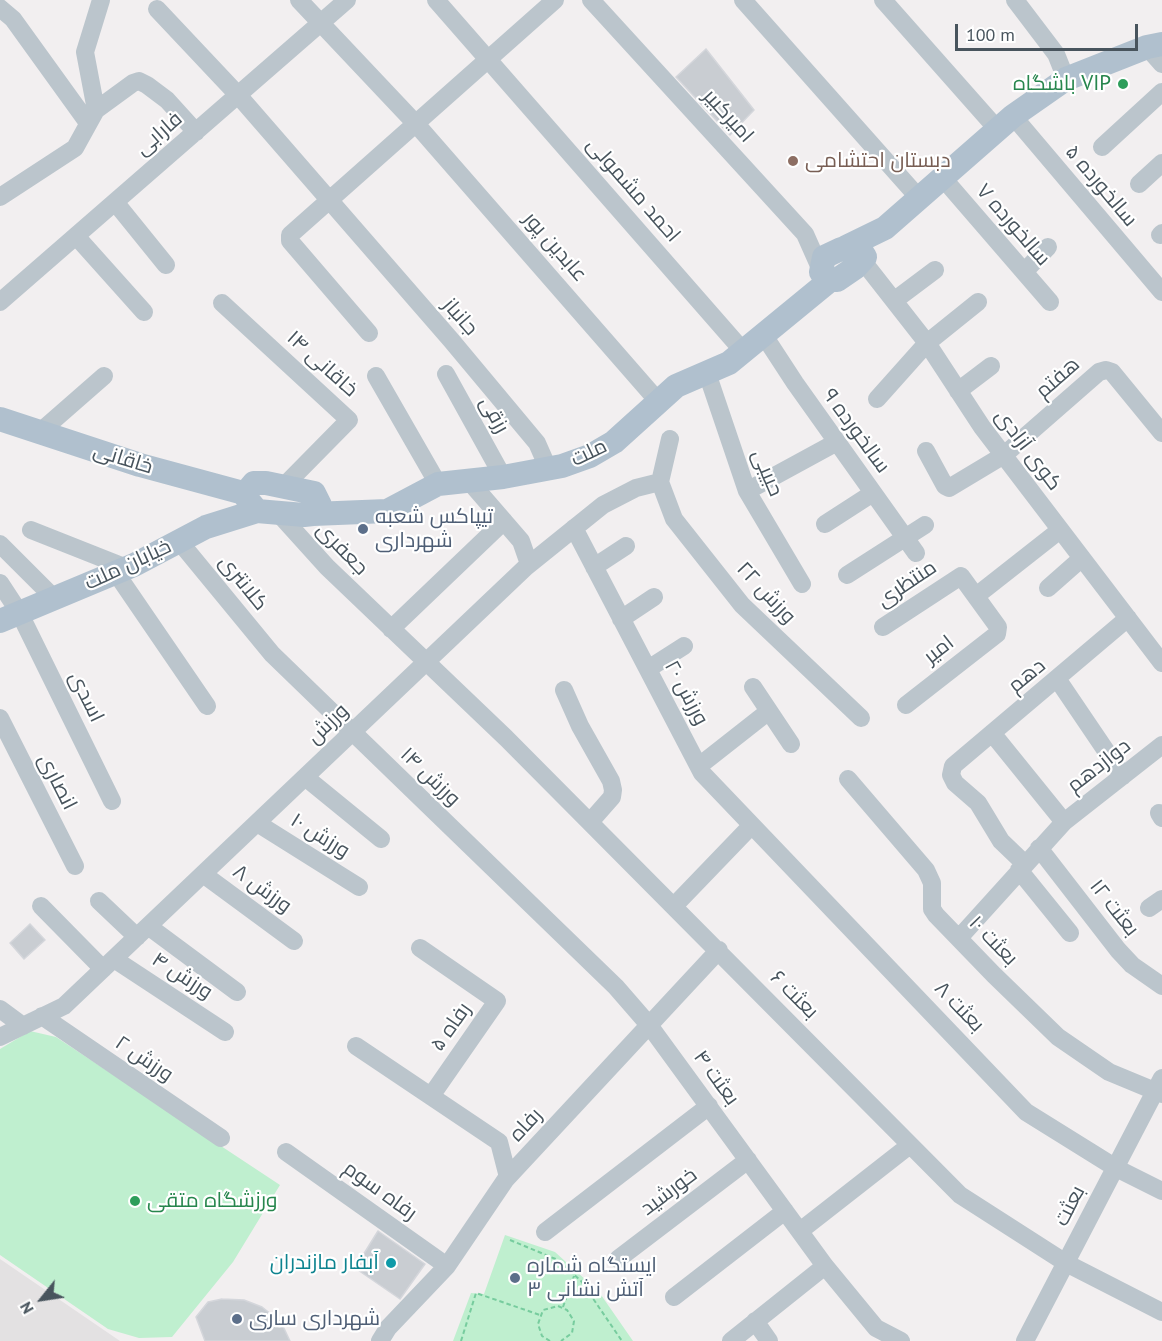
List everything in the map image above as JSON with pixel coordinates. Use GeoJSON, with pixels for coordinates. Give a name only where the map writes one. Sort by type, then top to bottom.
{"type":"FeatureCollection","features":[{"type":"Feature","properties":{"kind":"main road","name":"ملت"},"geometry":{"type":"LineString","coordinates":[[314,504],[355,514],[387,511],[438,484],[503,477],[548,468],[590,456],[614,442],[657,400],[676,386],[729,363],[787,313],[824,275],[847,274],[854,253],[1005,123],[1066,80],[1157,52]]}},
{"type":"Feature","properties":{"kind":"main road","name":"خاقانی"},"geometry":{"type":"LineString","coordinates":[[0,419],[261,507]]}},
{"type":"Feature","properties":{"kind":"main road"},"geometry":{"type":"LineString","coordinates":[[258,483],[284,486],[314,504],[261,507],[251,486],[258,483]]}},
{"type":"Feature","properties":{"kind":"main road","name":"خیابان ملت"},"geometry":{"type":"LineString","coordinates":[[10,616],[122,571],[206,527],[261,507]]}},
{"type":"Feature","properties":{"kind":"street"},"geometry":{"type":"LineString","coordinates":[[92,116],[85,52],[101,0]]}},
{"type":"Feature","properties":{"kind":"street","name":"عابدین پور"},"geometry":{"type":"LineString","coordinates":[[299,0],[417,125],[657,400]]}},
{"type":"Feature","properties":{"kind":"street","name":"فارابی"},"geometry":{"type":"LineString","coordinates":[[0,302],[346,0]]}},
{"type":"Feature","properties":{"kind":"street","name":"احمد مشمولی"},"geometry":{"type":"LineString","coordinates":[[436,0],[743,351]]}},
{"type":"Feature","properties":{"kind":"street"},"geometry":{"type":"LineString","coordinates":[[369,333],[289,238],[555,0]]}},
{"type":"Feature","properties":{"kind":"street","name":"امیرکبیر"},"geometry":{"type":"LineString","coordinates":[[591,0],[805,234],[824,275]]}},
{"type":"Feature","properties":{"kind":"street"},"geometry":{"type":"LineString","coordinates":[[743,0],[918,197]]}},
{"type":"Feature","properties":{"kind":"street","name":"سالخورده ۵"},"geometry":{"type":"LineString","coordinates":[[883,0],[1005,123],[1159,288]]}},
{"type":"Feature","properties":{"kind":"street"},"geometry":{"type":"LineString","coordinates":[[1015,0],[1056,54],[1066,80]]}},
{"type":"Feature","properties":{"kind":"street"},"geometry":{"type":"LineString","coordinates":[[0,8],[13,19],[92,116]]}},
{"type":"Feature","properties":{"kind":"street","name":"جانباز"},"geometry":{"type":"LineString","coordinates":[[157,9],[330,200],[530,435],[548,468]]}},
{"type":"Feature","properties":{"kind":"street"},"geometry":{"type":"LineString","coordinates":[[0,197],[75,148],[92,116],[106,100],[139,81],[168,100],[195,132]]}},
{"type":"Feature","properties":{"kind":"street"},"geometry":{"type":"LineString","coordinates":[[1102,147],[1162,92]]}},
{"type":"Feature","properties":{"kind":"street"},"geometry":{"type":"LineString","coordinates":[[1139,184],[1162,163]]}},
{"type":"Feature","properties":{"kind":"street","name":"سالخورده ۷"},"geometry":{"type":"LineString","coordinates":[[942,177],[1050,302]]}},
{"type":"Feature","properties":{"kind":"street"},"geometry":{"type":"LineString","coordinates":[[115,202],[166,266]]}},
{"type":"Feature","properties":{"kind":"street"},"geometry":{"type":"LineString","coordinates":[[805,234],[854,253]]}},
{"type":"Feature","properties":{"kind":"street"},"geometry":{"type":"LineString","coordinates":[[76,236],[144,312]]}},
{"type":"Feature","properties":{"kind":"street"},"geometry":{"type":"LineString","coordinates":[[1024,273],[1048,247]]}},
{"type":"Feature","properties":{"kind":"street","name":"کوی آزادی"},"geometry":{"type":"LineString","coordinates":[[854,253],[895,300],[1004,455],[1162,663]]}},
{"type":"Feature","properties":{"kind":"street"},"geometry":{"type":"LineString","coordinates":[[895,300],[935,270]]}},
{"type":"Feature","properties":{"kind":"street"},"geometry":{"type":"LineString","coordinates":[[877,399],[927,343],[978,302]]}},
{"type":"Feature","properties":{"kind":"street","name":"خاقانی ۱۴"},"geometry":{"type":"LineString","coordinates":[[222,303],[349,420],[284,486]]}},
{"type":"Feature","properties":{"kind":"street","name":"سالخورده ۹"},"geometry":{"type":"LineString","coordinates":[[763,333],[916,553]]}},
{"type":"Feature","properties":{"kind":"street"},"geometry":{"type":"LineString","coordinates":[[958,391],[991,366]]}},
{"type":"Feature","properties":{"kind":"street","name":"هفتم"},"geometry":{"type":"LineString","coordinates":[[1004,455],[1099,372],[1106,370],[1112,372],[1162,433]]}},
{"type":"Feature","properties":{"kind":"street","name":"حبیبی"},"geometry":{"type":"LineString","coordinates":[[707,373],[747,491],[802,584]]}},
{"type":"Feature","properties":{"kind":"street","name":"رزقی"},"geometry":{"type":"LineString","coordinates":[[446,374],[503,477]]}},
{"type":"Feature","properties":{"kind":"street"},"geometry":{"type":"LineString","coordinates":[[40,432],[104,376]]}},
{"type":"Feature","properties":{"kind":"street"},"geometry":{"type":"LineString","coordinates":[[376,376],[438,484]]}},
{"type":"Feature","properties":{"kind":"street"},"geometry":{"type":"LineString","coordinates":[[660,483],[670,439]]}},
{"type":"Feature","properties":{"kind":"street"},"geometry":{"type":"LineString","coordinates":[[747,491],[837,442]]}},
{"type":"Feature","properties":{"kind":"street"},"geometry":{"type":"LineString","coordinates":[[927,451],[945,486],[950,488],[1004,455]]}},
{"type":"Feature","properties":{"kind":"street"},"geometry":{"type":"LineString","coordinates":[[470,482],[521,541],[529,564]]}},
{"type":"Feature","properties":{"kind":"street","name":"ورزش"},"geometry":{"type":"LineString","coordinates":[[0,1037],[64,1006],[529,564],[603,505],[636,488],[660,483]]}},
{"type":"Feature","properties":{"kind":"street","name":"ورزش ۲۲"},"geometry":{"type":"LineString","coordinates":[[660,483],[674,519],[741,605],[861,718]]}},
{"type":"Feature","properties":{"kind":"street"},"geometry":{"type":"LineString","coordinates":[[825,524],[873,493]]}},
{"type":"Feature","properties":{"kind":"street","name":"جعفری"},"geometry":{"type":"LineString","coordinates":[[261,507],[426,662]]}},
{"type":"Feature","properties":{"kind":"street"},"geometry":{"type":"LineString","coordinates":[[391,629],[504,521]]}},
{"type":"Feature","properties":{"kind":"street"},"geometry":{"type":"LineString","coordinates":[[848,574],[925,525]]}},
{"type":"Feature","properties":{"kind":"street","name":"ورزش ۲۰"},"geometry":{"type":"LineString","coordinates":[[574,528],[699,766],[783,860]]}},
{"type":"Feature","properties":{"kind":"street"},"geometry":{"type":"LineString","coordinates":[[31,530],[122,571],[207,706]]}},
{"type":"Feature","properties":{"kind":"street"},"geometry":{"type":"LineString","coordinates":[[976,596],[1060,530]]}},
{"type":"Feature","properties":{"kind":"street","name":"کلانتری"},"geometry":{"type":"LineString","coordinates":[[179,541],[272,654],[351,733]]}},
{"type":"Feature","properties":{"kind":"street"},"geometry":{"type":"LineString","coordinates":[[0,544],[54,598]]}},
{"type":"Feature","properties":{"kind":"street"},"geometry":{"type":"LineString","coordinates":[[594,567],[626,546]]}},
{"type":"Feature","properties":{"kind":"street"},"geometry":{"type":"LineString","coordinates":[[1048,588],[1082,558]]}},
{"type":"Feature","properties":{"kind":"street","name":"منتظری"},"geometry":{"type":"LineString","coordinates":[[883,627],[961,576],[999,631]]}},
{"type":"Feature","properties":{"kind":"street","name":"اسدی"},"geometry":{"type":"LineString","coordinates":[[0,583],[10,616],[112,801]]}},
{"type":"Feature","properties":{"kind":"street"},"geometry":{"type":"LineString","coordinates":[[621,619],[654,597]]}},
{"type":"Feature","properties":{"kind":"street","name":"دهم"},"geometry":{"type":"LineString","coordinates":[[1022,867],[1001,841],[978,803],[955,783],[951,775],[953,766],[1058,680],[1128,618]]}},
{"type":"Feature","properties":{"kind":"street","name":"امیر"},"geometry":{"type":"LineString","coordinates":[[906,705],[999,631]]}},
{"type":"Feature","properties":{"kind":"street"},"geometry":{"type":"LineString","coordinates":[[648,669],[684,646]]}},
{"type":"Feature","properties":{"kind":"street","name":"بعثت ۶"},"geometry":{"type":"LineString","coordinates":[[426,662],[506,738],[719,950],[960,1195],[1066,1263],[1162,1312]]}},
{"type":"Feature","properties":{"kind":"street"},"geometry":{"type":"LineString","coordinates":[[1058,680],[1123,776]]}},
{"type":"Feature","properties":{"kind":"street"},"geometry":{"type":"LineString","coordinates":[[753,687],[791,744]]}},
{"type":"Feature","properties":{"kind":"street"},"geometry":{"type":"LineString","coordinates":[[564,690],[613,789],[612,797],[590,822]]}},
{"type":"Feature","properties":{"kind":"street"},"geometry":{"type":"LineString","coordinates":[[699,766],[768,711]]}},
{"type":"Feature","properties":{"kind":"street","name":"انصاری"},"geometry":{"type":"LineString","coordinates":[[0,718],[75,866]]}},
{"type":"Feature","properties":{"kind":"street","name":"ورزش ۱۴"},"geometry":{"type":"LineString","coordinates":[[351,733],[477,854]]}},
{"type":"Feature","properties":{"kind":"street"},"geometry":{"type":"LineString","coordinates":[[992,733],[1064,822]]}},
{"type":"Feature","properties":{"kind":"street","name":"دوازدهم"},"geometry":{"type":"LineString","coordinates":[[958,938],[1064,822],[1162,745]]}},
{"type":"Feature","properties":{"kind":"street"},"geometry":{"type":"LineString","coordinates":[[305,777],[381,839]]}},
{"type":"Feature","properties":{"kind":"street","name":"بعثت ۱۰"},"geometry":{"type":"LineString","coordinates":[[848,778],[926,870],[932,884],[932,909],[958,938],[1058,1037],[1109,1072],[1160,1088]]}},
{"type":"Feature","properties":{"kind":"street","name":"ورزش ۱۰"},"geometry":{"type":"LineString","coordinates":[[257,823],[358,887]]}},
{"type":"Feature","properties":{"kind":"street"},"geometry":{"type":"LineString","coordinates":[[674,906],[751,826]]}},
{"type":"Feature","properties":{"kind":"street","name":"بعثت ۱۲"},"geometry":{"type":"LineString","coordinates":[[1039,848],[1118,950],[1132,965],[1162,986]]}},
{"type":"Feature","properties":{"kind":"street","name":"بعثت ۴"},"geometry":{"type":"LineString","coordinates":[[477,854],[616,987],[649,1025],[825,1266],[876,1328],[901,1341]]}},
{"type":"Feature","properties":{"kind":"street","name":"بعثت ٨"},"geometry":{"type":"LineString","coordinates":[[783,860],[1026,1112],[1116,1167],[1162,1191]]}},
{"type":"Feature","properties":{"kind":"street"},"geometry":{"type":"LineString","coordinates":[[1022,867],[1070,933]]}},
{"type":"Feature","properties":{"kind":"street","name":"ورزش ۸"},"geometry":{"type":"LineString","coordinates":[[203,874],[294,941]]}},
{"type":"Feature","properties":{"kind":"street"},"geometry":{"type":"LineString","coordinates":[[99,901],[237,992]]}},
{"type":"Feature","properties":{"kind":"street","name":"ورزش ۴"},"geometry":{"type":"LineString","coordinates":[[41,906],[109,964],[225,1032]]}},
{"type":"Feature","properties":{"kind":"street","name":"رفاه ۵"},"geometry":{"type":"LineString","coordinates":[[420,948],[497,1001],[431,1096]]}},
{"type":"Feature","properties":{"kind":"street","name":"رفاه"},"geometry":{"type":"LineString","coordinates":[[380,1341],[388,1328],[447,1266],[508,1178],[719,950]]}},
{"type":"Feature","properties":{"kind":"street"},"geometry":{"type":"LineString","coordinates":[[0,1009],[23,1026]]}},
{"type":"Feature","properties":{"kind":"street","name":"ورزش ۲"},"geometry":{"type":"LineString","coordinates":[[42,1016],[220,1138]]}},
{"type":"Feature","properties":{"kind":"street"},"geometry":{"type":"LineString","coordinates":[[357,1046],[499,1142],[508,1178]]}},
{"type":"Feature","properties":{"kind":"street","name":"بعثت"},"geometry":{"type":"LineString","coordinates":[[1025,1341],[1160,1088]]}},
{"type":"Feature","properties":{"kind":"street"},"geometry":{"type":"LineString","coordinates":[[545,1232],[709,1106]]}},
{"type":"Feature","properties":{"kind":"street"},"geometry":{"type":"LineString","coordinates":[[800,1231],[910,1145]]}},
{"type":"Feature","properties":{"kind":"street","name":"رفاه سوم"},"geometry":{"type":"LineString","coordinates":[[286,1152],[447,1266]]}},
{"type":"Feature","properties":{"kind":"street","name":"خورشید"},"geometry":{"type":"LineString","coordinates":[[618,1259],[748,1160]]}},
{"type":"Feature","properties":{"kind":"street"},"geometry":{"type":"LineString","coordinates":[[674,1297],[785,1211]]}},
{"type":"Feature","properties":{"kind":"street"},"geometry":{"type":"LineString","coordinates":[[731,1341],[825,1266]]}},
{"type":"Feature","properties":{"kind":"street"},"geometry":{"type":"LineString","coordinates":[[755,1322],[769,1341]]}},
{"type":"Feature","properties":{"kind":"path"},"geometry":{"type":"LineString","coordinates":[[510,1240],[558,1260],[574,1275],[622,1341]]}},
{"type":"Feature","properties":{"kind":"path"},"geometry":{"type":"LineString","coordinates":[[562,1307],[574,1275]]}},
{"type":"Feature","properties":{"kind":"path"},"geometry":{"type":"LineString","coordinates":[[461,1341],[476,1293],[540,1315]]}},
{"type":"Feature","properties":{"kind":"path"},"geometry":{"type":"LineString","coordinates":[[550,1341],[539,1331],[540,1315],[548,1307],[562,1307],[572,1315],[574,1327],[570,1336],[561,1341]]}},
{"type":"Feature","properties":{"kind":"shaded area"},"geometry":{"type":"Polygon","coordinates":[[[0,1259],[120,1341],[0,1341],[0,1259]]]}},
{"type":"Feature","properties":{"kind":"green space","name":"ورزشگاه متقی"},"geometry":{"type":"Polygon","coordinates":[[[30,1031],[56,1037],[280,1185],[233,1262],[172,1337],[139,1338],[108,1329],[0,1255],[0,1049],[30,1031]]]}},
{"type":"Feature","properties":{"kind":"green space"},"geometry":{"type":"Polygon","coordinates":[[[505,1235],[555,1252],[599,1292],[633,1341],[453,1341],[471,1293],[484,1294],[505,1235]]]}},
{"type":"Feature","properties":{"kind":"building"},"geometry":{"type":"Polygon","coordinates":[[[706,49],[754,110],[730,135],[676,77],[706,49]]]}},
{"type":"Feature","properties":{"kind":"building"},"geometry":{"type":"Polygon","coordinates":[[[30,924],[45,940],[24,959],[10,943],[30,924]]]}},
{"type":"Feature","properties":{"kind":"building","name":"آبفار مازندران"},"geometry":{"type":"Polygon","coordinates":[[[378,1231],[425,1264],[400,1299],[355,1268],[378,1231]]]}},
{"type":"Feature","properties":{"kind":"building","name":"شهرداری ساری"},"geometry":{"type":"Polygon","coordinates":[[[222,1299],[244,1300],[262,1307],[281,1322],[290,1341],[205,1341],[196,1317],[208,1302],[222,1299]]]}},
{"type":"Feature","properties":{"kind":"place","name":"باشگاه VIP"},"geometry":{"type":"Point","coordinates":[1123,84]}},
{"type":"Feature","properties":{"kind":"place","name":"دبستان احتشامی"},"geometry":{"type":"Point","coordinates":[793,161]}},
{"type":"Feature","properties":{"kind":"place","name":"تیپاکس شعبه شهرداری"},"geometry":{"type":"Point","coordinates":[363,529]}},
{"type":"Feature","properties":{"kind":"place","name":"ورزشگاه متقی"},"geometry":{"type":"Point","coordinates":[135,1201]}},
{"type":"Feature","properties":{"kind":"place","name":"آبفار مازندران"},"geometry":{"type":"Point","coordinates":[391,1263]}},
{"type":"Feature","properties":{"kind":"place","name":"ایستگاه شماره ۳ آتش نشانی"},"geometry":{"type":"Point","coordinates":[515,1278]}},
{"type":"Feature","properties":{"kind":"place","name":"شهرداری ساری"},"geometry":{"type":"Point","coordinates":[237,1319]}}]}
